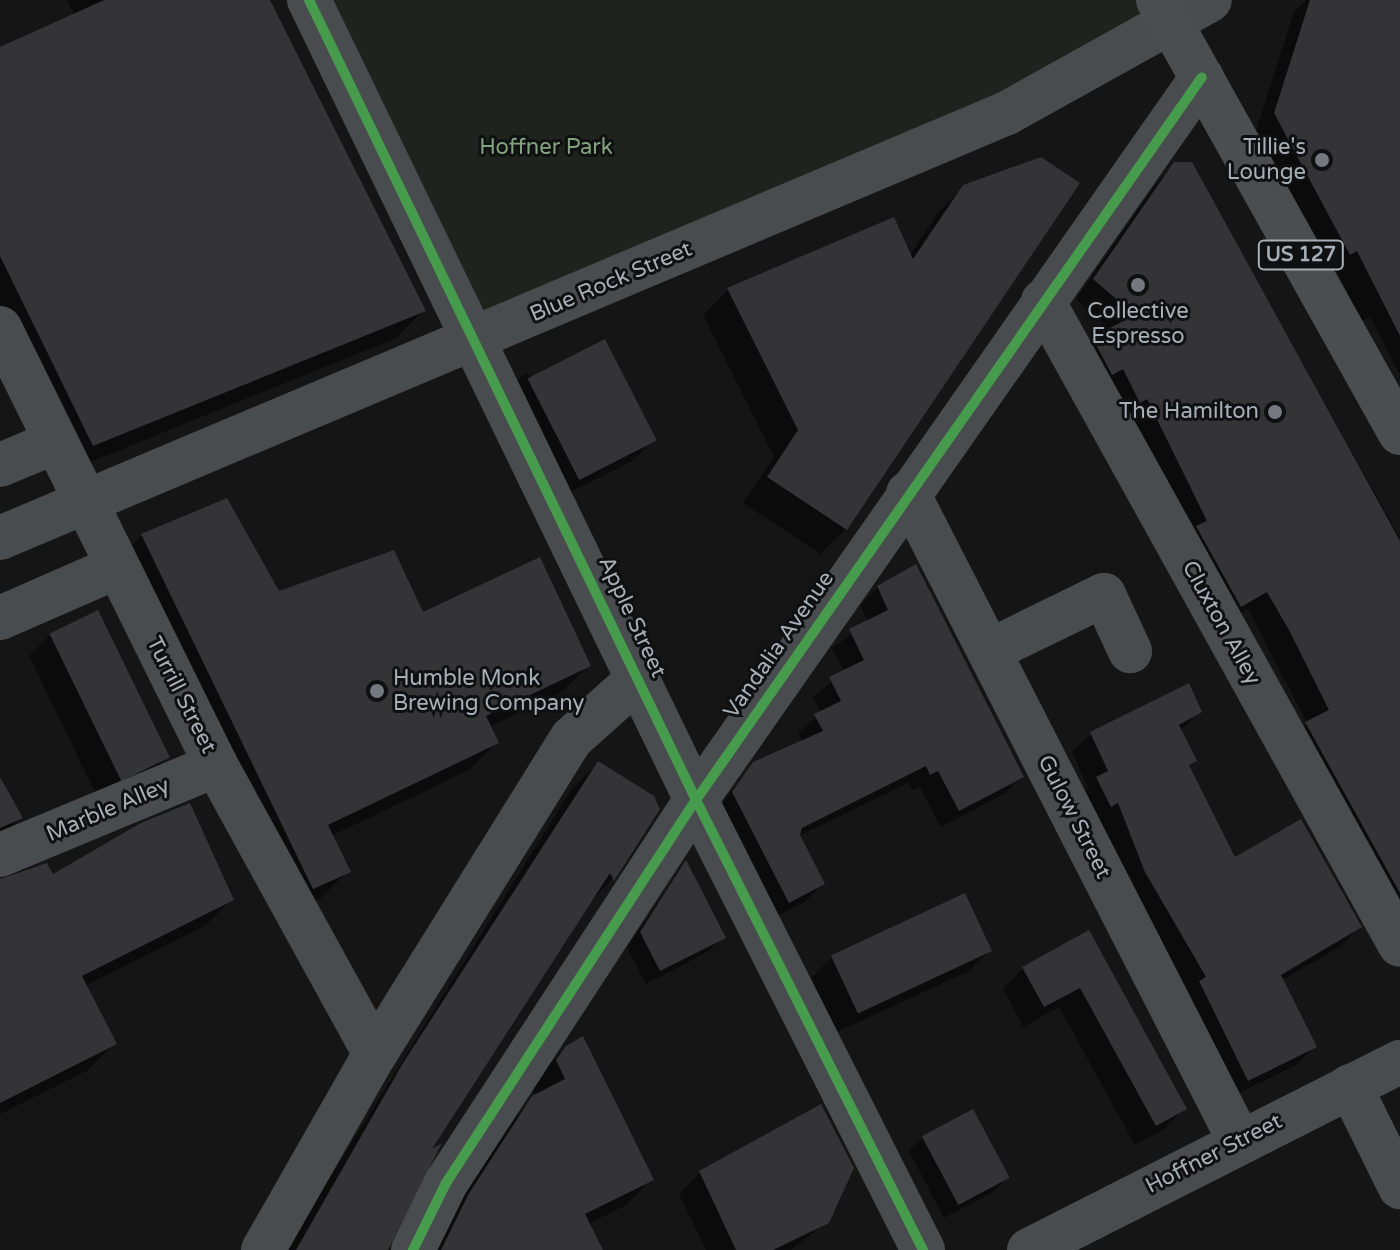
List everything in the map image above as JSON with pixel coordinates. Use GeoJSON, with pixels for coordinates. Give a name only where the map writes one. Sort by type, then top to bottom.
{"type":"FeatureCollection","features":[{"type":"Feature","properties":{"kind":"main road","name":"US 127"},"geometry":{"type":"LineString","coordinates":[[1164,10],[1400,433]]}},
{"type":"Feature","properties":{"kind":"street","name":"Apple Street"},"geometry":{"type":"LineString","coordinates":[[309,0],[696,800],[923,1250]]}},
{"type":"Feature","properties":{"kind":"street","name":"Blue Rock Street"},"geometry":{"type":"LineString","coordinates":[[0,538],[1007,113],[1104,63],[1164,10],[1210,0]]}},
{"type":"Feature","properties":{"kind":"street","name":"Vandalia Avenue"},"geometry":{"type":"LineString","coordinates":[[413,1250],[446,1183],[696,800],[1202,77]]}},
{"type":"Feature","properties":{"kind":"street","name":"Cluxton Alley"},"geometry":{"type":"LineString","coordinates":[[1043,301],[1400,945]]}},
{"type":"Feature","properties":{"kind":"street","name":"Turrill Street"},"geometry":{"type":"LineString","coordinates":[[0,328],[216,765],[375,1054]]}},
{"type":"Feature","properties":{"kind":"street"},"geometry":{"type":"LineString","coordinates":[[0,465],[55,442]]}},
{"type":"Feature","properties":{"kind":"street","name":"Gulow Street"},"geometry":{"type":"LineString","coordinates":[[908,493],[1239,1140]]}},
{"type":"Feature","properties":{"kind":"street"},"geometry":{"type":"LineString","coordinates":[[0,618],[117,567]]}},
{"type":"Feature","properties":{"kind":"street"},"geometry":{"type":"LineString","coordinates":[[989,651],[1104,595],[1130,651]]}},
{"type":"Feature","properties":{"kind":"street"},"geometry":{"type":"LineString","coordinates":[[263,1250],[375,1054],[572,738],[639,678]]}},
{"type":"Feature","properties":{"kind":"street","name":"Marble Alley"},"geometry":{"type":"LineString","coordinates":[[0,855],[216,765]]}},
{"type":"Feature","properties":{"kind":"street","name":"Hoffner Street"},"geometry":{"type":"LineString","coordinates":[[1029,1250],[1085,1237],[1239,1140],[1400,1062]]}},
{"type":"Feature","properties":{"kind":"street"},"geometry":{"type":"LineString","coordinates":[[1350,1086],[1400,1187]]}},
{"type":"Feature","properties":{"kind":"green space","name":"Hoffner Park"},"geometry":{"type":"Polygon","coordinates":[[[309,0],[1158,0],[1169,20],[475,340],[309,0]]]}},
{"type":"Feature","properties":{"kind":"building"},"geometry":{"type":"Polygon","coordinates":[[[104,0],[270,0],[426,311],[93,446],[0,256],[0,47],[104,0]]]}},
{"type":"Feature","properties":{"kind":"building"},"geometry":{"type":"Polygon","coordinates":[[[1310,0],[1400,0],[1400,336],[1357,251],[1350,255],[1274,113],[1310,0]]]}},
{"type":"Feature","properties":{"kind":"building"},"geometry":{"type":"Polygon","coordinates":[[[1041,157],[1080,183],[847,530],[767,477],[798,430],[727,288],[894,217],[913,259],[963,185],[1041,157]]]}},
{"type":"Feature","properties":{"kind":"building"},"geometry":{"type":"Polygon","coordinates":[[[1174,162],[1192,162],[1400,541],[1400,893],[1305,722],[1329,710],[1289,630],[1267,592],[1241,607],[1196,526],[1207,521],[1147,399],[1140,403],[1123,369],[1112,375],[1092,337],[1135,315],[1093,279],[1174,162]]]}},
{"type":"Feature","properties":{"kind":"building"},"geometry":{"type":"Polygon","coordinates":[[[605,339],[657,441],[579,480],[527,378],[605,339]]]}},
{"type":"Feature","properties":{"kind":"building","name":"Humble Monk Brewing Company"},"geometry":{"type":"Polygon","coordinates":[[[227,498],[279,591],[394,550],[423,612],[540,557],[591,666],[486,716],[499,743],[328,825],[351,872],[313,889],[141,534],[227,498]]]}},
{"type":"Feature","properties":{"kind":"building"},"geometry":{"type":"Polygon","coordinates":[[[916,564],[1024,777],[959,811],[938,771],[930,775],[926,766],[802,828],[800,835],[825,884],[789,903],[732,792],[753,762],[823,731],[814,714],[841,701],[829,677],[864,660],[849,629],[888,610],[877,586],[916,564]]]}},
{"type":"Feature","properties":{"kind":"building"},"geometry":{"type":"Polygon","coordinates":[[[98,610],[170,757],[121,781],[49,634],[98,610]]]}},
{"type":"Feature","properties":{"kind":"building"},"geometry":{"type":"Polygon","coordinates":[[[1189,683],[1202,712],[1179,725],[1197,761],[1189,765],[1235,857],[1301,819],[1362,927],[1281,975],[1317,1047],[1248,1081],[1199,981],[1206,977],[1145,872],[1118,803],[1111,807],[1096,777],[1108,771],[1090,732],[1189,683]]]}},
{"type":"Feature","properties":{"kind":"building"},"geometry":{"type":"Polygon","coordinates":[[[598,761],[654,796],[660,809],[614,881],[610,873],[432,1149],[442,1143],[388,1250],[296,1250],[403,1063],[598,761]]]}},
{"type":"Feature","properties":{"kind":"building"},"geometry":{"type":"Polygon","coordinates":[[[0,777],[23,818],[0,828],[0,777]]]}},
{"type":"Feature","properties":{"kind":"building"},"geometry":{"type":"Polygon","coordinates":[[[190,803],[234,900],[82,976],[117,1044],[0,1103],[0,879],[47,863],[53,874],[141,823],[190,803]]]}},
{"type":"Feature","properties":{"kind":"building"},"geometry":{"type":"Polygon","coordinates":[[[686,860],[726,938],[660,971],[640,932],[686,860]]]}},
{"type":"Feature","properties":{"kind":"building"},"geometry":{"type":"Polygon","coordinates":[[[965,893],[992,951],[858,1014],[831,956],[965,893]]]}},
{"type":"Feature","properties":{"kind":"building"},"geometry":{"type":"Polygon","coordinates":[[[1089,930],[1187,1109],[1156,1126],[1080,988],[1044,1007],[1022,967],[1089,930]]]}},
{"type":"Feature","properties":{"kind":"building"},"geometry":{"type":"Polygon","coordinates":[[[583,1036],[654,1180],[585,1214],[603,1250],[441,1250],[468,1195],[532,1096],[565,1079],[556,1060],[566,1046],[583,1036]]]}},
{"type":"Feature","properties":{"kind":"building"},"geometry":{"type":"Polygon","coordinates":[[[821,1104],[854,1168],[829,1223],[773,1250],[736,1250],[699,1171],[821,1104]]]}},
{"type":"Feature","properties":{"kind":"building"},"geometry":{"type":"Polygon","coordinates":[[[973,1109],[1010,1178],[958,1205],[922,1136],[973,1109]]]}},
{"type":"Feature","properties":{"kind":"cycle path"},"geometry":{"type":"LineString","coordinates":[[309,0],[696,800],[923,1250]]}},
{"type":"Feature","properties":{"kind":"cycle path"},"geometry":{"type":"LineString","coordinates":[[413,1250],[446,1183],[696,800],[1202,77]]}},
{"type":"Feature","properties":{"kind":"place","name":"Tillie's Lounge"},"geometry":{"type":"Point","coordinates":[1322,160]}},
{"type":"Feature","properties":{"kind":"place","name":"Collective Espresso"},"geometry":{"type":"Point","coordinates":[1138,285]}},
{"type":"Feature","properties":{"kind":"place","name":"The Hamilton"},"geometry":{"type":"Point","coordinates":[1275,412]}},
{"type":"Feature","properties":{"kind":"place","name":"Humble Monk Brewing Company"},"geometry":{"type":"Point","coordinates":[377,691]}}]}
